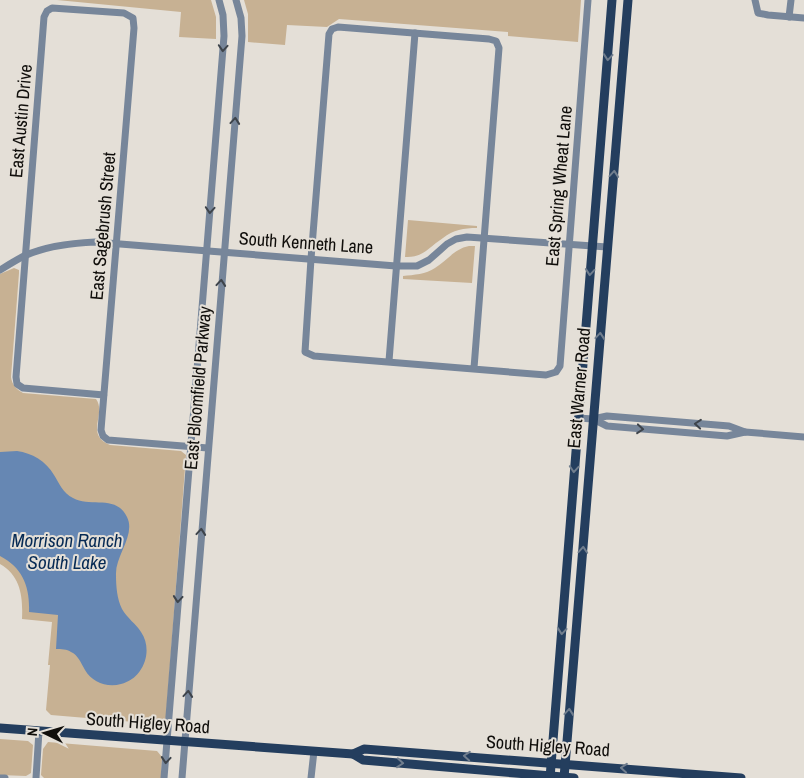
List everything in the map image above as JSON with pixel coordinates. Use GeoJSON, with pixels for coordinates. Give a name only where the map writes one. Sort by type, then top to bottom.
{"type":"FeatureCollection","features":[{"type":"Feature","properties":{"kind":"main road","name":"East Warner Road"},"geometry":{"type":"LineString","coordinates":[[564,778],[592,419],[628,0]]}},
{"type":"Feature","properties":{"kind":"main road","name":"East Warner Road"},"geometry":{"type":"LineString","coordinates":[[550,777],[612,4]]}},
{"type":"Feature","properties":{"kind":"main road"},"geometry":{"type":"LineString","coordinates":[[612,4],[628,10]]}},
{"type":"Feature","properties":{"kind":"main road"},"geometry":{"type":"LineString","coordinates":[[566,576],[581,577]]}},
{"type":"Feature","properties":{"kind":"main road","name":"South Higley Road"},"geometry":{"type":"LineString","coordinates":[[0,728],[353,754],[363,760],[574,778]]}},
{"type":"Feature","properties":{"kind":"main road","name":"South Higley Road"},"geometry":{"type":"LineString","coordinates":[[353,754],[364,749],[741,778]]}},
{"type":"Feature","properties":{"kind":"street","name":"East Bloomfield Parkway"},"geometry":{"type":"LineString","coordinates":[[164,778],[224,36],[223,15],[219,0]]}},
{"type":"Feature","properties":{"kind":"street","name":"East Bloomfield Parkway"},"geometry":{"type":"LineString","coordinates":[[182,778],[242,36],[241,18],[236,0]]}},
{"type":"Feature","properties":{"kind":"street","name":"East Spring Wheat Lane"},"geometry":{"type":"LineString","coordinates":[[474,368],[546,375],[556,372],[560,366],[588,0]]}},
{"type":"Feature","properties":{"kind":"street"},"geometry":{"type":"LineString","coordinates":[[755,0],[758,12],[768,15],[804,18]]}},
{"type":"Feature","properties":{"kind":"street"},"geometry":{"type":"LineString","coordinates":[[789,17],[791,0]]}},
{"type":"Feature","properties":{"kind":"street","name":"East Sagebrush Street"},"geometry":{"type":"LineString","coordinates":[[47,11],[52,8],[124,14],[133,18],[134,28],[101,430],[103,436],[108,440],[190,447]]}},
{"type":"Feature","properties":{"kind":"street","name":"East Austin Drive"},"geometry":{"type":"LineString","coordinates":[[47,11],[44,17],[16,377],[17,384],[23,388],[104,395]]}},
{"type":"Feature","properties":{"kind":"street"},"geometry":{"type":"LineString","coordinates":[[338,27],[415,33],[496,41],[500,48],[483,238],[474,368],[314,356],[305,352],[329,34],[332,29],[338,27]]}},
{"type":"Feature","properties":{"kind":"street"},"geometry":{"type":"LineString","coordinates":[[389,362],[415,33]]}},
{"type":"Feature","properties":{"kind":"street","name":"South Kenneth Lane"},"geometry":{"type":"LineString","coordinates":[[0,270],[25,256],[74,243],[95,242],[396,266],[417,266],[429,260],[447,244],[456,239],[467,237],[607,247]]}},
{"type":"Feature","properties":{"kind":"street"},"geometry":{"type":"LineString","coordinates":[[578,418],[592,419],[607,426],[727,436],[745,432],[804,437]]}},
{"type":"Feature","properties":{"kind":"street"},"geometry":{"type":"LineString","coordinates":[[190,447],[208,448]]}},
{"type":"Feature","properties":{"kind":"street"},"geometry":{"type":"LineString","coordinates":[[36,778],[39,731]]}},
{"type":"Feature","properties":{"kind":"street"},"geometry":{"type":"LineString","coordinates":[[311,778],[314,751]]}},
{"type":"Feature","properties":{"kind":"shaded area"},"geometry":{"type":"Polygon","coordinates":[[[57,0],[211,0],[216,17],[216,39],[179,37],[181,12],[57,0]]]}},
{"type":"Feature","properties":{"kind":"shaded area"},"geometry":{"type":"Polygon","coordinates":[[[244,0],[581,0],[578,42],[508,36],[508,32],[339,19],[327,27],[287,25],[285,45],[248,42],[248,14],[244,0]]]}},
{"type":"Feature","properties":{"kind":"shaded area"},"geometry":{"type":"Polygon","coordinates":[[[408,220],[477,226],[477,228],[455,231],[421,254],[405,257],[408,220]]]}},
{"type":"Feature","properties":{"kind":"shaded area"},"geometry":{"type":"Polygon","coordinates":[[[469,246],[475,246],[472,283],[403,279],[403,276],[420,274],[431,270],[455,252],[469,246]]]}},
{"type":"Feature","properties":{"kind":"shaded area"},"geometry":{"type":"Polygon","coordinates":[[[14,268],[19,270],[11,377],[16,388],[23,393],[96,399],[99,405],[98,435],[110,445],[181,451],[186,455],[166,717],[164,722],[158,724],[51,715],[46,710],[52,622],[22,619],[22,603],[19,588],[12,575],[0,564],[0,274],[14,268]]]}},
{"type":"Feature","properties":{"kind":"shaded area"},"geometry":{"type":"Polygon","coordinates":[[[0,739],[28,741],[33,745],[31,773],[26,776],[0,775],[0,739]]]}},
{"type":"Feature","properties":{"kind":"shaded area"},"geometry":{"type":"Polygon","coordinates":[[[48,742],[157,751],[162,757],[161,778],[44,778],[41,775],[43,749],[48,742]]]}},
{"type":"Feature","properties":{"kind":"water","name":"Morrison Ranch South Lake"},"geometry":{"type":"Polygon","coordinates":[[[17,451],[33,456],[43,462],[51,470],[64,491],[73,498],[80,501],[116,506],[127,517],[129,531],[117,568],[117,592],[122,609],[141,632],[145,639],[146,647],[144,663],[129,681],[116,685],[100,683],[88,674],[76,655],[66,650],[56,649],[58,615],[29,612],[28,594],[24,579],[14,566],[0,556],[0,452],[17,451]]]}}]}
